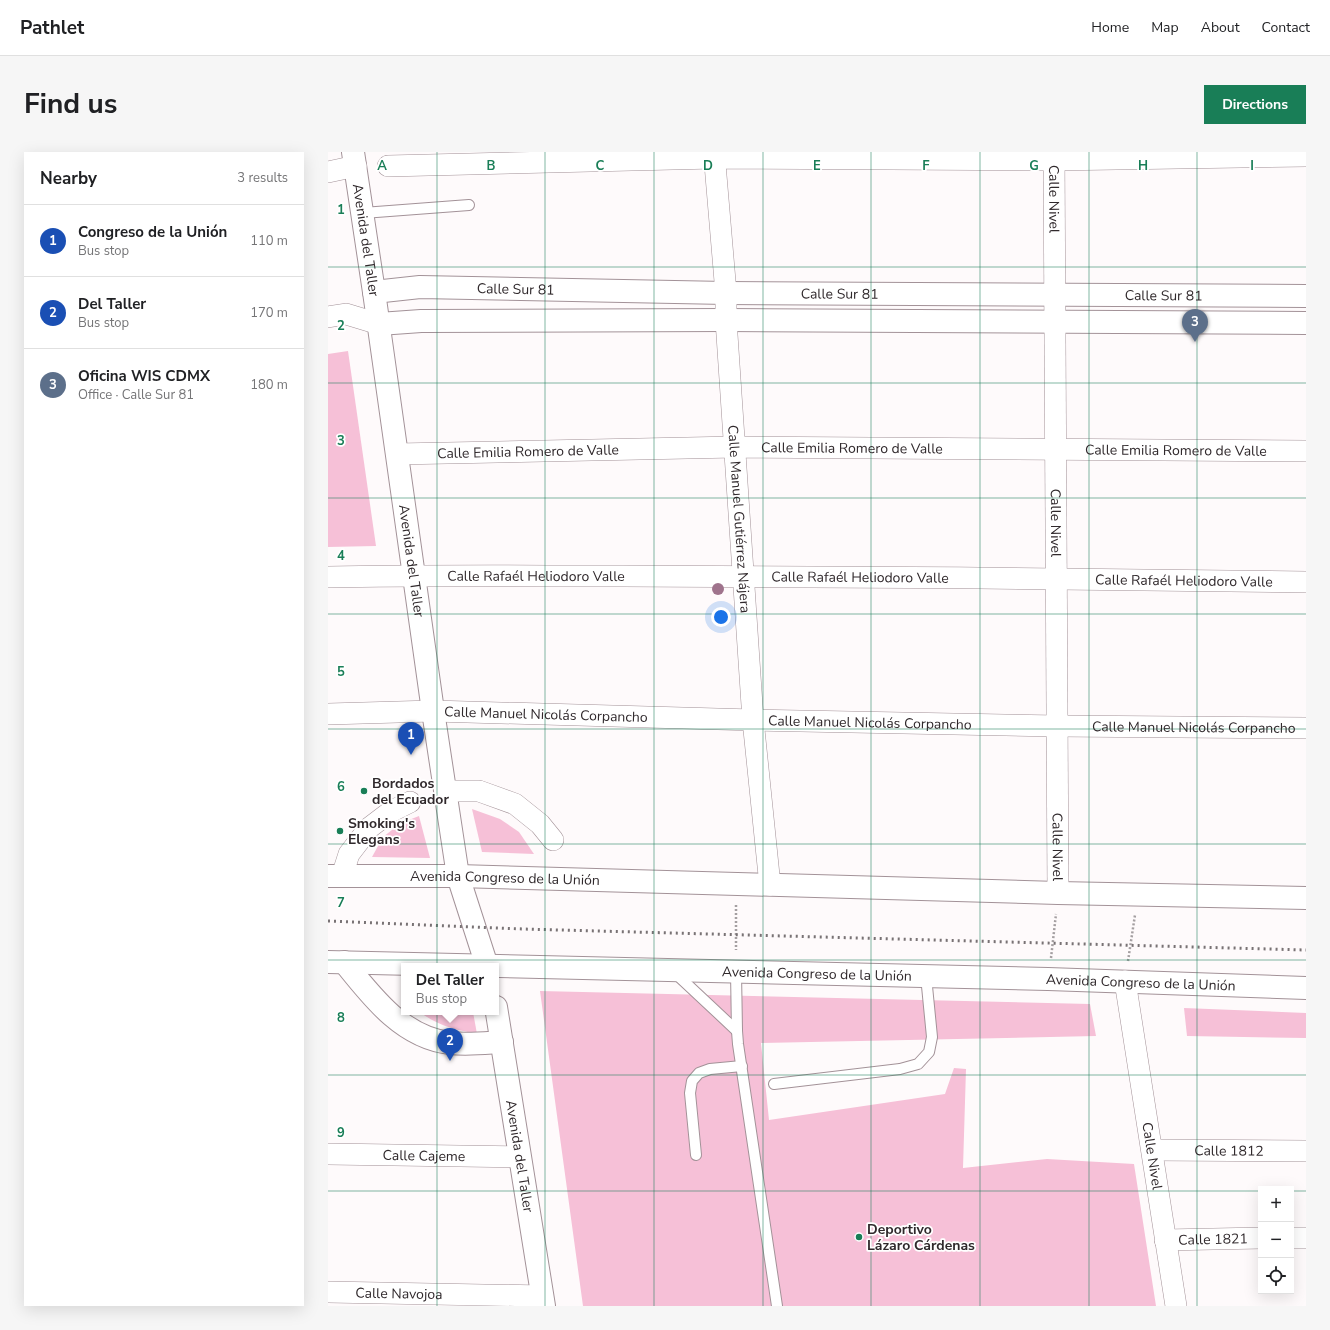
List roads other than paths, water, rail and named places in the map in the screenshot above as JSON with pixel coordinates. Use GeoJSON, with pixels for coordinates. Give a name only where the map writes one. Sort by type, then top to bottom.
{"type":"FeatureCollection","features":[{"type":"Feature","properties":{"kind":"main road","name":"Avenida del Taller"},"geometry":{"type":"LineString","coordinates":[[355,159],[444,791],[458,876],[485,963]]}},
{"type":"Feature","properties":{"kind":"main road","name":"Calle Sur 81"},"geometry":{"type":"LineString","coordinates":[[374,292],[420,287],[726,293],[1306,296]]}},
{"type":"Feature","properties":{"kind":"main road","name":"Calle Sur 81"},"geometry":{"type":"LineString","coordinates":[[379,324],[421,321],[726,320],[1306,323]]}},
{"type":"Feature","properties":{"kind":"main road","name":"Avenida Congreso de la Unión"},"geometry":{"type":"LineString","coordinates":[[335,876],[458,876],[1058,893],[1306,898]]}},
{"type":"Feature","properties":{"kind":"main road","name":"Avenida Congreso de la Unión"},"geometry":{"type":"LineString","coordinates":[[336,962],[401,964]]}},
{"type":"Feature","properties":{"kind":"main road"},"geometry":{"type":"LineString","coordinates":[[336,962],[384,1010],[406,1027],[426,1037],[449,1043],[465,1044],[502,1042]]}},
{"type":"Feature","properties":{"kind":"main road","name":"Avenida Congreso de la Unión"},"geometry":{"type":"LineString","coordinates":[[499,966],[1125,981],[1306,988]]}},
{"type":"Feature","properties":{"kind":"main road","name":"Avenida del Taller"},"geometry":{"type":"LineString","coordinates":[[497,1015],[543,1301]]}},
{"type":"Feature","properties":{"kind":"street"},"geometry":{"type":"LineString","coordinates":[[388,166],[714,155],[1306,156]]}},
{"type":"Feature","properties":{"kind":"street","name":"Calle Manuel Gutiérrez Nájera"},"geometry":{"type":"LineString","coordinates":[[714,155],[726,293],[726,320],[742,576],[753,720],[770,885]]}},
{"type":"Feature","properties":{"kind":"street","name":"Calle Nivel"},"geometry":{"type":"LineString","coordinates":[[1054,156],[1058,893]]}},
{"type":"Feature","properties":{"kind":"street"},"geometry":{"type":"LineString","coordinates":[[328,172],[355,159]]}},
{"type":"Feature","properties":{"kind":"street"},"geometry":{"type":"LineString","coordinates":[[337,316],[374,292]]}},
{"type":"Feature","properties":{"kind":"street"},"geometry":{"type":"LineString","coordinates":[[337,316],[379,324]]}},
{"type":"Feature","properties":{"kind":"street","name":"Calle Emilia Romero de Valle"},"geometry":{"type":"LineString","coordinates":[[397,454],[735,447],[1306,451]]}},
{"type":"Feature","properties":{"kind":"street","name":"Calle Rafaél Heliodoro Valle"},"geometry":{"type":"LineString","coordinates":[[328,576],[742,576],[1057,578],[1306,582]]}},
{"type":"Feature","properties":{"kind":"street","name":"Calle Manuel Nicolás Corpancho"},"geometry":{"type":"LineString","coordinates":[[328,714],[433,711],[753,720],[1057,726],[1306,728]]}},
{"type":"Feature","properties":{"kind":"street"},"geometry":{"type":"LineString","coordinates":[[444,791],[479,791],[515,804],[540,824],[553,840]]}},
{"type":"Feature","properties":{"kind":"street"},"geometry":{"type":"LineString","coordinates":[[335,876],[349,854],[369,828],[390,812],[410,802]]}},
{"type":"Feature","properties":{"kind":"street","name":"Calle Nivel"},"geometry":{"type":"LineString","coordinates":[[1125,981],[1176,1306]]}},
{"type":"Feature","properties":{"kind":"street","name":"Calle 1812"},"geometry":{"type":"LineString","coordinates":[[1152,1150],[1306,1151]]}},
{"type":"Feature","properties":{"kind":"street","name":"Calle Cajeme"},"geometry":{"type":"LineString","coordinates":[[328,1154],[520,1157]]}},
{"type":"Feature","properties":{"kind":"street","name":"Calle 1821"},"geometry":{"type":"LineString","coordinates":[[1166,1240],[1258,1238]]}},
{"type":"Feature","properties":{"kind":"street"},"geometry":{"type":"LineString","coordinates":[[1294,1238],[1306,1238]]}},
{"type":"Feature","properties":{"kind":"street","name":"Calle Navojoa"},"geometry":{"type":"LineString","coordinates":[[328,1292],[543,1301]]}},
{"type":"Feature","properties":{"kind":"lane"},"geometry":{"type":"LineString","coordinates":[[363,213],[469,205]]}},
{"type":"Feature","properties":{"kind":"lane"},"geometry":{"type":"LineString","coordinates":[[672,970],[737,1031]]}},
{"type":"Feature","properties":{"kind":"lane"},"geometry":{"type":"LineString","coordinates":[[736,972],[737,1031],[777,1306]]}},
{"type":"Feature","properties":{"kind":"lane"},"geometry":{"type":"LineString","coordinates":[[774,1084],[900,1069],[918,1064],[929,1052],[932,1037],[926,976]]}},
{"type":"Feature","properties":{"kind":"lane"},"geometry":{"type":"LineString","coordinates":[[696,1155],[690,1093],[692,1081],[699,1073],[710,1069],[742,1066]]}},
{"type":"Feature","properties":{"kind":"railway"},"geometry":{"type":"LineString","coordinates":[[328,921],[523,929],[1306,950]]}},
{"type":"Feature","properties":{"kind":"place","name":"Oficina WIS CDMX"},"geometry":{"type":"Point","coordinates":[1195,342]}},
{"type":"Feature","properties":{"kind":"place","name":"Congreso de la Unión"},"geometry":{"type":"Point","coordinates":[411,755]}},
{"type":"Feature","properties":{"kind":"place","name":"Bordados del Ecuador"},"geometry":{"type":"Point","coordinates":[364,791]}},
{"type":"Feature","properties":{"kind":"place","name":"Smoking's Elegans"},"geometry":{"type":"Point","coordinates":[340,831]}},
{"type":"Feature","properties":{"kind":"place","name":"Del Taller"},"geometry":{"type":"Point","coordinates":[450,1061]}},
{"type":"Feature","properties":{"kind":"place","name":"Deportivo Lázaro Cárdenas"},"geometry":{"type":"Point","coordinates":[859,1237]}}]}
